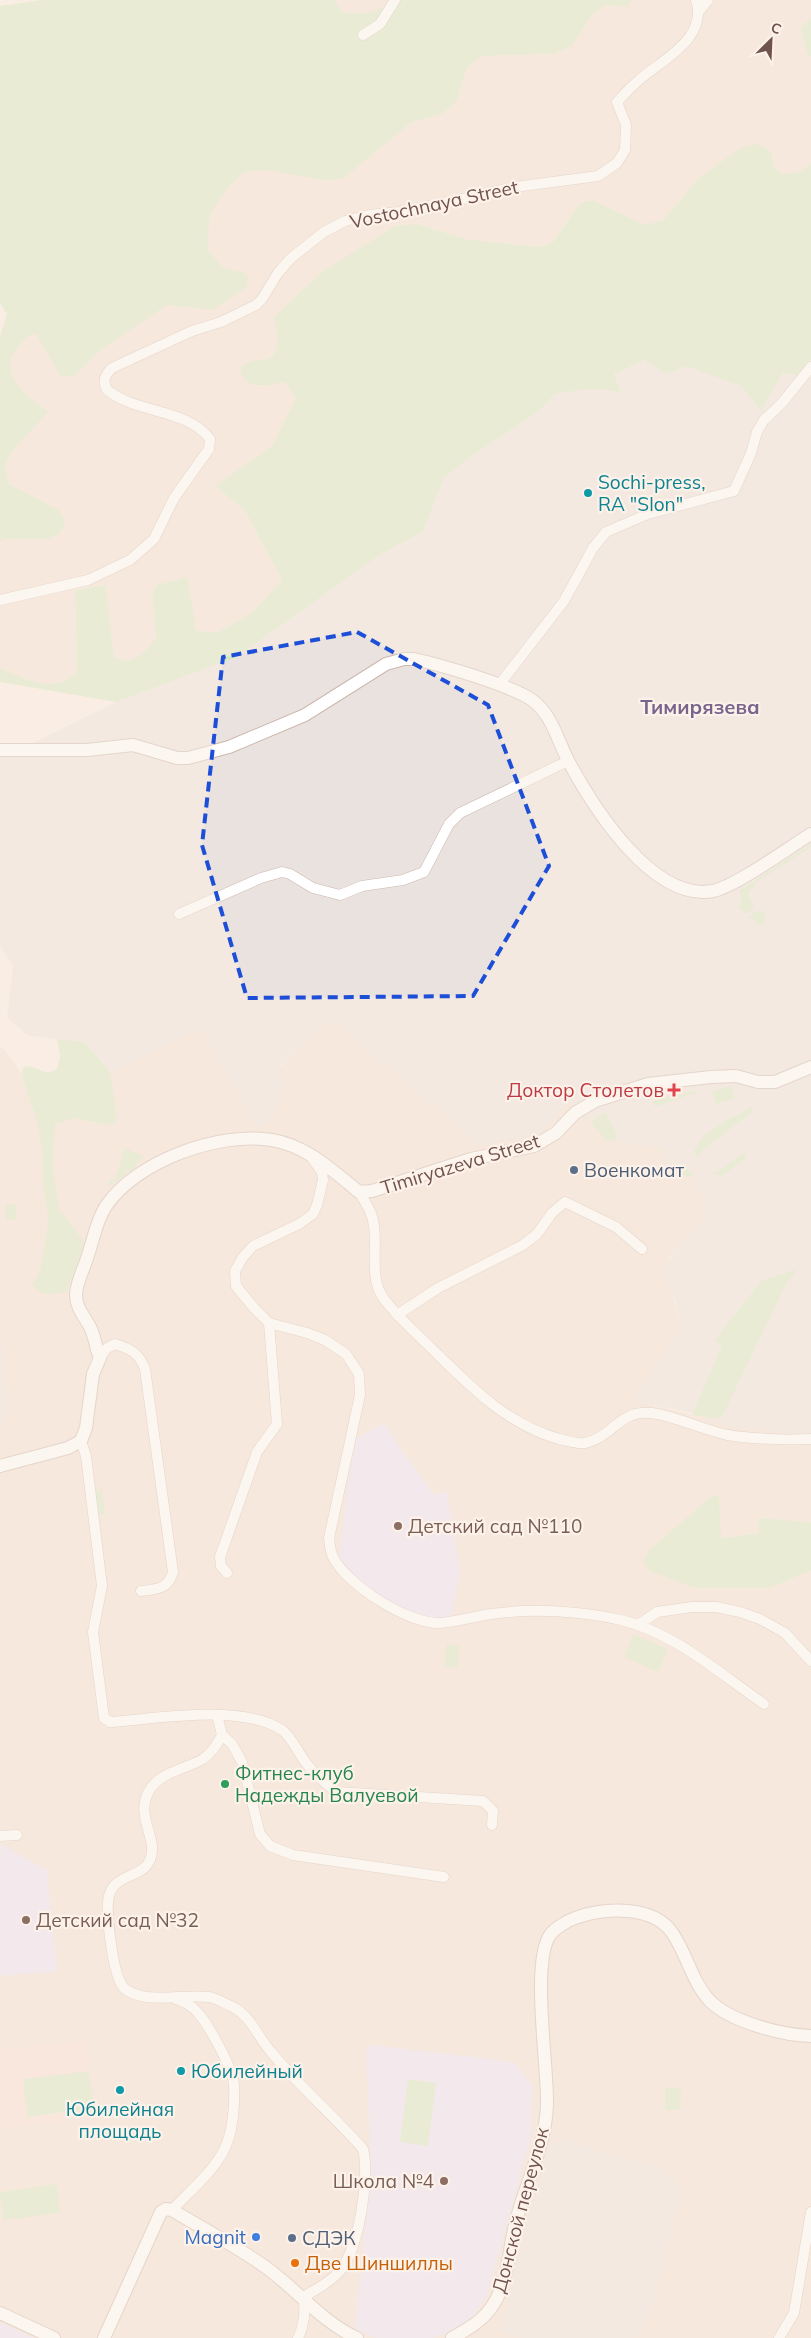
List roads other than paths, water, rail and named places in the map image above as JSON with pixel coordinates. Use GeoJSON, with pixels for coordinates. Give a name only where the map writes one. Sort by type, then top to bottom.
{"type":"FeatureCollection","features":[{"type":"Feature","properties":{"kind":"street"},"geometry":{"type":"LineString","coordinates":[[363,35],[380,24],[395,0]]}},
{"type":"Feature","properties":{"kind":"street","name":"Vostochnaya Street"},"geometry":{"type":"LineString","coordinates":[[0,600],[88,580],[130,560],[154,539],[174,498],[209,449],[210,439],[199,428],[124,401],[107,390],[104,380],[106,373],[112,368],[156,346],[192,331],[221,322],[256,305],[262,299],[278,272],[290,259],[324,232],[345,222],[369,215],[400,212],[515,187],[598,176],[617,164],[625,150],[626,125],[617,102],[639,80],[688,40],[694,29],[698,13],[696,0]]}},
{"type":"Feature","properties":{"kind":"street","name":"Vostochnaya Street"},"geometry":{"type":"LineString","coordinates":[[698,13],[708,0]]}},
{"type":"Feature","properties":{"kind":"street"},"geometry":{"type":"LineString","coordinates":[[499,686],[564,601],[593,548],[606,532],[648,514],[734,491],[751,454],[756,432],[764,420],[782,403],[811,367]]}},
{"type":"Feature","properties":{"kind":"street"},"geometry":{"type":"LineString","coordinates":[[0,750],[87,750],[133,745],[176,758],[188,758],[229,747],[305,715],[386,664],[404,659],[428,662],[499,686],[532,700],[542,709],[594,807],[647,868],[667,882],[682,887],[712,891],[729,885],[811,834]]}},
{"type":"Feature","properties":{"kind":"street"},"geometry":{"type":"LineString","coordinates":[[179,914],[261,878],[282,872],[290,874],[300,882],[313,888],[340,895],[362,886],[403,880],[424,872],[449,824],[460,813],[568,761]]}},
{"type":"Feature","properties":{"kind":"street","name":"Timiryazeva Street"},"geometry":{"type":"LineString","coordinates":[[359,1192],[372,1191],[471,1159],[534,1146],[556,1133],[575,1113],[595,1101],[648,1084],[736,1076],[758,1082],[775,1082],[811,1067]]}},
{"type":"Feature","properties":{"kind":"street","name":"Timiryazeva Street"},"geometry":{"type":"LineString","coordinates":[[100,1358],[91,1330],[79,1311],[76,1295],[98,1219],[107,1204],[120,1190],[167,1157],[199,1146],[251,1139],[272,1140],[299,1148],[317,1157],[359,1192],[370,1210],[374,1224],[376,1276],[381,1294],[397,1315],[484,1398],[526,1427],[572,1443],[586,1443],[599,1437],[627,1416],[640,1412],[654,1414],[728,1435],[811,1438]]}},
{"type":"Feature","properties":{"kind":"street","name":"Timiryazeva Street"},"geometry":{"type":"LineString","coordinates":[[269,1323],[236,1286],[235,1271],[243,1257],[253,1246],[299,1224],[313,1214],[321,1192],[322,1172],[314,1160],[299,1148]]}},
{"type":"Feature","properties":{"kind":"street"},"geometry":{"type":"LineString","coordinates":[[397,1315],[438,1288],[523,1245],[537,1234],[552,1213],[565,1202],[616,1227],[642,1249]]}},
{"type":"Feature","properties":{"kind":"street"},"geometry":{"type":"LineString","coordinates":[[227,1573],[221,1566],[220,1557],[256,1452],[276,1424],[269,1323],[325,1340],[346,1354],[359,1374],[360,1394],[330,1538],[334,1558],[366,1592],[404,1613],[439,1623],[494,1614],[548,1612],[595,1616],[638,1625],[682,1647],[764,1704]]}},
{"type":"Feature","properties":{"kind":"street"},"geometry":{"type":"LineString","coordinates":[[141,1591],[162,1588],[170,1582],[173,1572],[145,1369],[140,1356],[130,1349],[114,1344],[107,1348],[93,1374],[86,1428],[81,1441],[86,1456],[102,1586],[93,1632],[104,1718],[110,1722],[232,1715],[261,1721],[283,1731],[306,1764],[337,1792],[483,1801],[492,1811],[492,1825]]}},
{"type":"Feature","properties":{"kind":"street"},"geometry":{"type":"LineString","coordinates":[[0,1466],[68,1448],[81,1441]]}},
{"type":"Feature","properties":{"kind":"street"},"geometry":{"type":"LineString","coordinates":[[638,1625],[657,1612],[692,1607],[716,1607],[760,1619],[784,1633],[811,1661]]}},
{"type":"Feature","properties":{"kind":"street"},"geometry":{"type":"LineString","coordinates":[[217,1715],[222,1735],[232,1744],[242,1762],[260,1834],[270,1846],[293,1855],[444,1877]]}},
{"type":"Feature","properties":{"kind":"street"},"geometry":{"type":"LineString","coordinates":[[222,1735],[216,1746],[203,1758],[158,1780],[152,1785],[145,1802],[144,1818],[152,1851],[151,1858],[142,1871],[124,1877],[115,1883],[109,1894],[107,1908],[117,1975],[122,1986],[132,1993],[143,1997],[210,1997],[235,2008],[251,2021],[276,2058],[363,2150],[366,2164],[354,2248],[339,2272],[303,2297]]}},
{"type":"Feature","properties":{"kind":"street"},"geometry":{"type":"LineString","coordinates":[[0,1836],[17,1835]]}},
{"type":"Feature","properties":{"kind":"street","name":"Донской переулок"},"geometry":{"type":"LineString","coordinates":[[452,2338],[476,2324],[490,2309],[497,2297],[502,2285],[516,2222],[542,2142],[547,2105],[542,1991],[544,1951],[550,1934],[562,1924],[592,1913],[637,1912],[653,1918],[664,1923],[673,1933],[700,1989],[710,2002],[725,2012],[774,2031],[811,2036]]}},
{"type":"Feature","properties":{"kind":"street"},"geometry":{"type":"LineString","coordinates":[[170,1996],[186,2002],[198,2012],[218,2046],[234,2083],[232,2124],[223,2152],[206,2174],[172,2210]]}},
{"type":"Feature","properties":{"kind":"street"},"geometry":{"type":"LineString","coordinates":[[104,2338],[161,2212],[166,2208],[264,2266],[303,2297],[332,2324],[357,2338]]}},
{"type":"Feature","properties":{"kind":"street"},"geometry":{"type":"LineString","coordinates":[[779,2338],[794,2313],[811,2212]]}},
{"type":"Feature","properties":{"kind":"street"},"geometry":{"type":"LineString","coordinates":[[298,2338],[302,2331],[305,2305],[303,2297]]}},
{"type":"Feature","properties":{"kind":"street"},"geometry":{"type":"LineString","coordinates":[[0,2313],[54,2338]]}},
{"type":"Feature","properties":{"kind":"place","name":"Sochi-press, RA \"Slon\""},"geometry":{"type":"Point","coordinates":[588,493]}},
{"type":"Feature","properties":{"kind":"place","name":"Доктор Столетов"},"geometry":{"type":"Point","coordinates":[674,1090]}},
{"type":"Feature","properties":{"kind":"place","name":"Военкомат"},"geometry":{"type":"Point","coordinates":[574,1170]}},
{"type":"Feature","properties":{"kind":"place","name":"Детский сад №110"},"geometry":{"type":"Point","coordinates":[398,1526]}},
{"type":"Feature","properties":{"kind":"place","name":"Фитнес-клуб Надежды Валуевой"},"geometry":{"type":"Point","coordinates":[225,1784]}},
{"type":"Feature","properties":{"kind":"place","name":"Детский сад №32"},"geometry":{"type":"Point","coordinates":[26,1920]}},
{"type":"Feature","properties":{"kind":"place","name":"Юбилейный"},"geometry":{"type":"Point","coordinates":[181,2071]}},
{"type":"Feature","properties":{"kind":"place","name":"Юбилейная площадь"},"geometry":{"type":"Point","coordinates":[120,2090]}},
{"type":"Feature","properties":{"kind":"place","name":"Школа №4"},"geometry":{"type":"Point","coordinates":[444,2181]}},
{"type":"Feature","properties":{"kind":"place","name":"Magnit"},"geometry":{"type":"Point","coordinates":[256,2237]}},
{"type":"Feature","properties":{"kind":"place","name":"СДЭК"},"geometry":{"type":"Point","coordinates":[292,2238]}},
{"type":"Feature","properties":{"kind":"place","name":"Две Шиншиллы"},"geometry":{"type":"Point","coordinates":[295,2263]}},
{"type":"Feature","properties":{"kind":"district","name":"Тимирязева"},"geometry":{"type":"Point","coordinates":[700,707]}}]}
